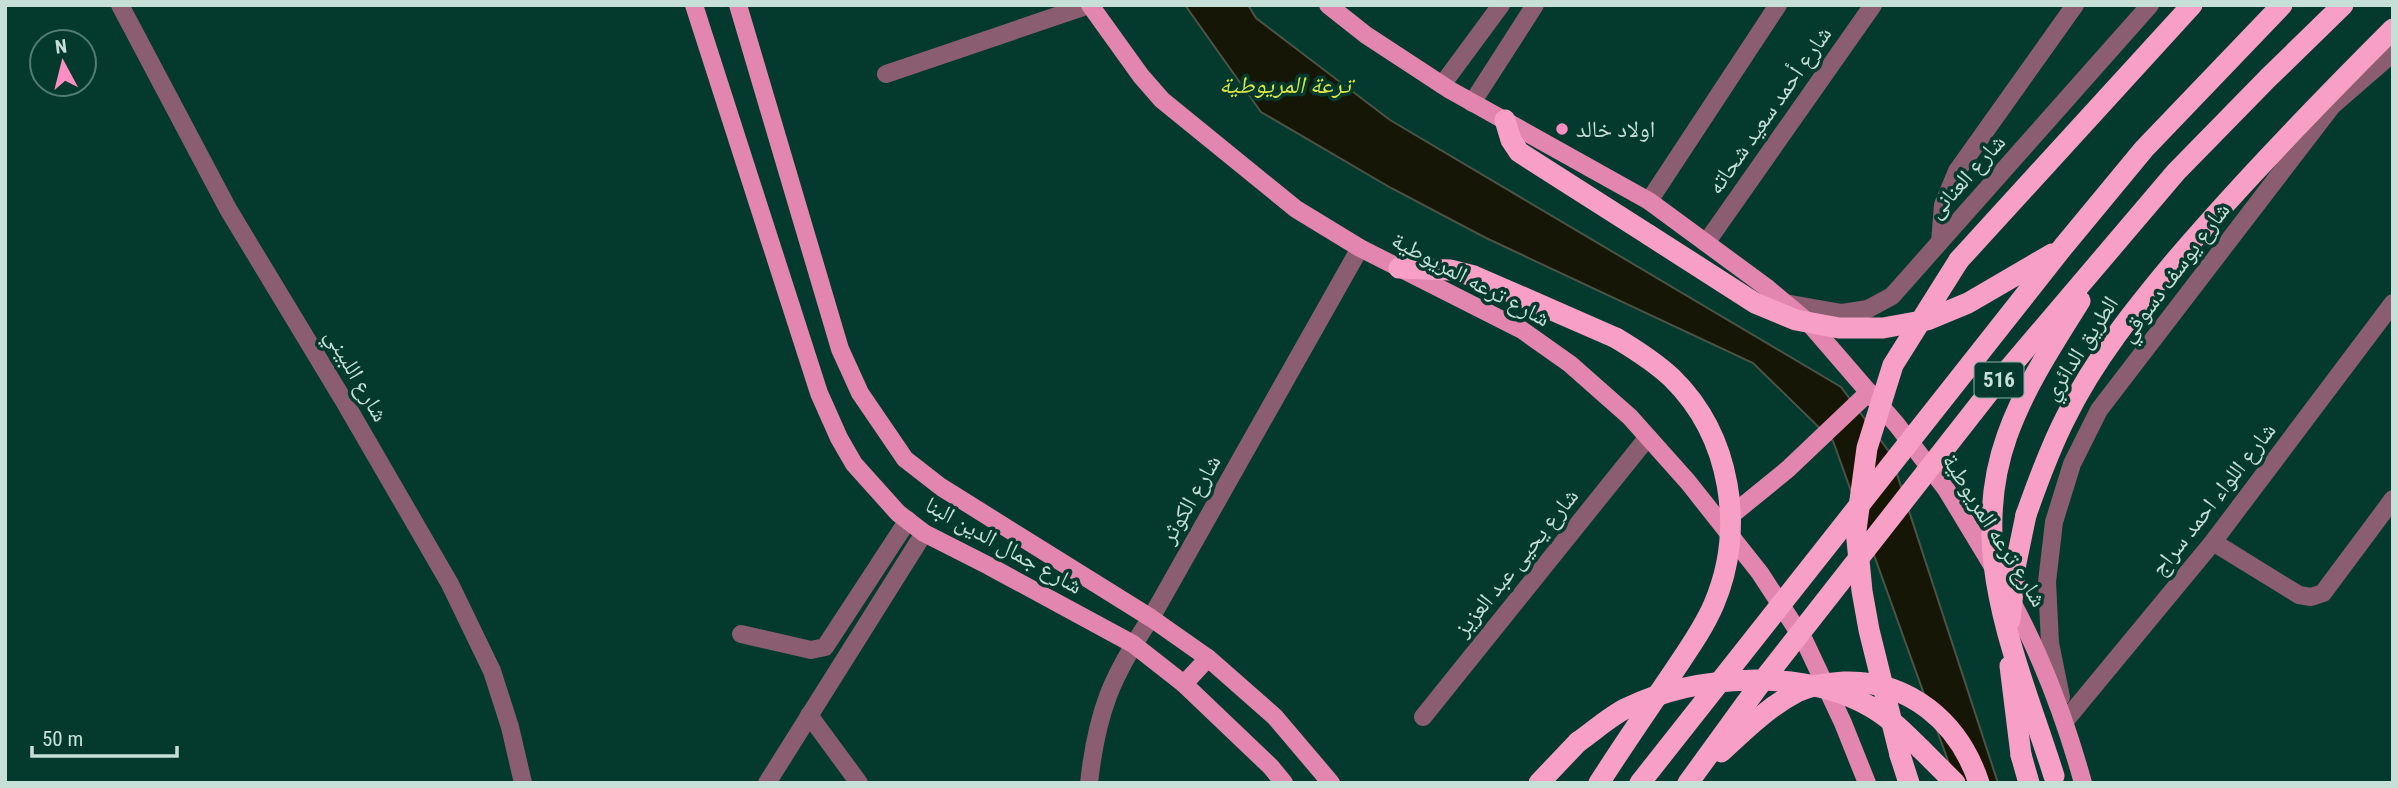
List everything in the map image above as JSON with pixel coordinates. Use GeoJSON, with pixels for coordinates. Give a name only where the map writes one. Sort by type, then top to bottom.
{"type":"FeatureCollection","features":[{"type":"Feature","properties":{"kind":"highway"},"geometry":{"type":"LineString","coordinates":[[1909,783],[1869,630],[1856,530],[1867,448],[1894,365],[1959,260],[2192,5]]}},
{"type":"Feature","properties":{"kind":"highway","name":"516"},"geometry":{"type":"LineString","coordinates":[[1640,783],[2063,247],[2144,149],[2281,5]]}},
{"type":"Feature","properties":{"kind":"highway","name":"الطريق الدائري"},"geometry":{"type":"LineString","coordinates":[[1690,781],[1756,688],[1989,391],[2176,172],[2343,5]]}},
{"type":"Feature","properties":{"kind":"highway","name":"الطريق الدائري"},"geometry":{"type":"LineString","coordinates":[[2029,783],[2021,755],[2014,711],[2009,662],[2010,612],[2026,515],[2042,469],[2066,415],[2137,307],[2199,233],[2304,117],[2393,29]]}},
{"type":"Feature","properties":{"kind":"highway"},"geometry":{"type":"LineString","coordinates":[[1505,120],[1511,140],[1519,152],[1755,303],[1796,320],[1839,328],[1883,328],[1927,320],[1968,303],[2063,247]]}},
{"type":"Feature","properties":{"kind":"highway"},"geometry":{"type":"LineString","coordinates":[[2055,779],[1996,590],[1990,538],[1994,487],[2007,437],[2028,389],[2122,234]]}},
{"type":"Feature","properties":{"kind":"highway"},"geometry":{"type":"LineString","coordinates":[[1399,268],[1450,270],[1474,276],[1616,338],[1646,356],[1673,379],[1695,406],[1712,436],[1724,469],[1731,503],[1731,538],[1725,572],[1713,606],[1697,636],[1599,783]]}},
{"type":"Feature","properties":{"kind":"highway"},"geometry":{"type":"LineString","coordinates":[[1539,783],[1578,742],[1625,709],[1675,690],[1729,680],[1814,685],[1844,694],[1873,708],[1898,726],[1955,783]]}},
{"type":"Feature","properties":{"kind":"highway"},"geometry":{"type":"LineString","coordinates":[[1690,781],[1769,709],[1799,691],[1829,683],[1859,682],[1898,691],[1917,699],[1941,718],[1961,741],[1979,783]]}},
{"type":"Feature","properties":{"kind":"main road","name":"شارع جمال الدين البنا"},"geometry":{"type":"LineString","coordinates":[[694,5],[819,393],[854,464],[898,513],[924,533],[1133,644],[1184,684],[1271,767],[1283,783]]}},
{"type":"Feature","properties":{"kind":"main road","name":"شارع جمال الدين البنا"},"geometry":{"type":"LineString","coordinates":[[738,5],[840,349],[860,393],[905,459],[941,486],[1151,618],[1208,658],[1275,717],[1331,783]]}},
{"type":"Feature","properties":{"kind":"main road","name":"شارع ترعه المريوطية"},"geometry":{"type":"LineString","coordinates":[[1090,5],[1141,76],[1162,100],[1296,209],[1360,248],[1522,330],[1570,364],[1630,417],[1688,482],[1760,573],[1805,642],[1843,723],[1867,783]]}},
{"type":"Feature","properties":{"kind":"main road","name":"شارع ترعه المريوطية"},"geometry":{"type":"LineString","coordinates":[[1328,5],[1366,35],[1442,85],[1649,201],[1809,323],[1863,398],[1946,489],[1993,566],[2029,632],[2066,721],[2083,783]]}},
{"type":"Feature","properties":{"kind":"main road"},"geometry":{"type":"LineString","coordinates":[[1720,524],[1766,488],[1863,398]]}},
{"type":"Feature","properties":{"kind":"main road"},"geometry":{"type":"LineString","coordinates":[[1184,684],[1208,658]]}},
{"type":"Feature","properties":{"kind":"street","name":"شارع اللبيني"},"geometry":{"type":"LineString","coordinates":[[120,5],[228,209],[450,584],[492,671],[510,727],[523,783]]}},
{"type":"Feature","properties":{"kind":"street"},"geometry":{"type":"LineString","coordinates":[[886,74],[1090,5]]}},
{"type":"Feature","properties":{"kind":"street"},"geometry":{"type":"LineString","coordinates":[[1442,85],[1501,5]]}},
{"type":"Feature","properties":{"kind":"street"},"geometry":{"type":"LineString","coordinates":[[1472,103],[1535,5]]}},
{"type":"Feature","properties":{"kind":"street"},"geometry":{"type":"LineString","coordinates":[[1649,201],[1778,5]]}},
{"type":"Feature","properties":{"kind":"street","name":"شارع أحمد سعيد شحاته"},"geometry":{"type":"LineString","coordinates":[[1706,243],[1873,5]]}},
{"type":"Feature","properties":{"kind":"street"},"geometry":{"type":"LineString","coordinates":[[1940,242],[1943,205],[1957,171],[2075,5]]}},
{"type":"Feature","properties":{"kind":"street","name":"شارع العنانى"},"geometry":{"type":"LineString","coordinates":[[1785,303],[1842,313],[1868,309],[1892,296],[2150,5]]}},
{"type":"Feature","properties":{"kind":"street","name":"شارع يوسف دسوقي"},"geometry":{"type":"LineString","coordinates":[[2066,721],[2050,643],[2047,582],[2054,522],[2072,464],[2099,410],[2323,118],[2343,95],[2393,53]]}},
{"type":"Feature","properties":{"kind":"street","name":"شارع الكوثر"},"geometry":{"type":"LineString","coordinates":[[1089,783],[1093,748],[1107,695],[1133,644],[1151,618],[1360,248]]}},
{"type":"Feature","properties":{"kind":"street","name":"شارع اللواء احمد سراج"},"geometry":{"type":"LineString","coordinates":[[2066,721],[2213,542],[2393,303]]}},
{"type":"Feature","properties":{"kind":"street","name":"شارع يحيى عبد العزيز"},"geometry":{"type":"LineString","coordinates":[[1423,717],[1648,437]]}},
{"type":"Feature","properties":{"kind":"street"},"geometry":{"type":"LineString","coordinates":[[2213,542],[2300,595],[2311,597],[2323,593],[2393,499]]}},
{"type":"Feature","properties":{"kind":"street"},"geometry":{"type":"LineString","coordinates":[[741,634],[810,650],[825,647],[908,520]]}},
{"type":"Feature","properties":{"kind":"street"},"geometry":{"type":"LineString","coordinates":[[767,783],[924,533]]}},
{"type":"Feature","properties":{"kind":"street"},"geometry":{"type":"LineString","coordinates":[[809,715],[859,783]]}},
{"type":"Feature","properties":{"kind":"water","name":"ترعة المريوطية"},"geometry":{"type":"Polygon","coordinates":[[[1185,5],[1248,5],[1256,18],[1390,120],[1841,387],[1890,453],[1998,783],[1956,783],[1833,441],[1753,363],[1486,238],[1391,188],[1261,112],[1185,5]]]}},
{"type":"Feature","properties":{"kind":"place","name":"اولاد خالد"},"geometry":{"type":"Point","coordinates":[1562,129]}}]}
